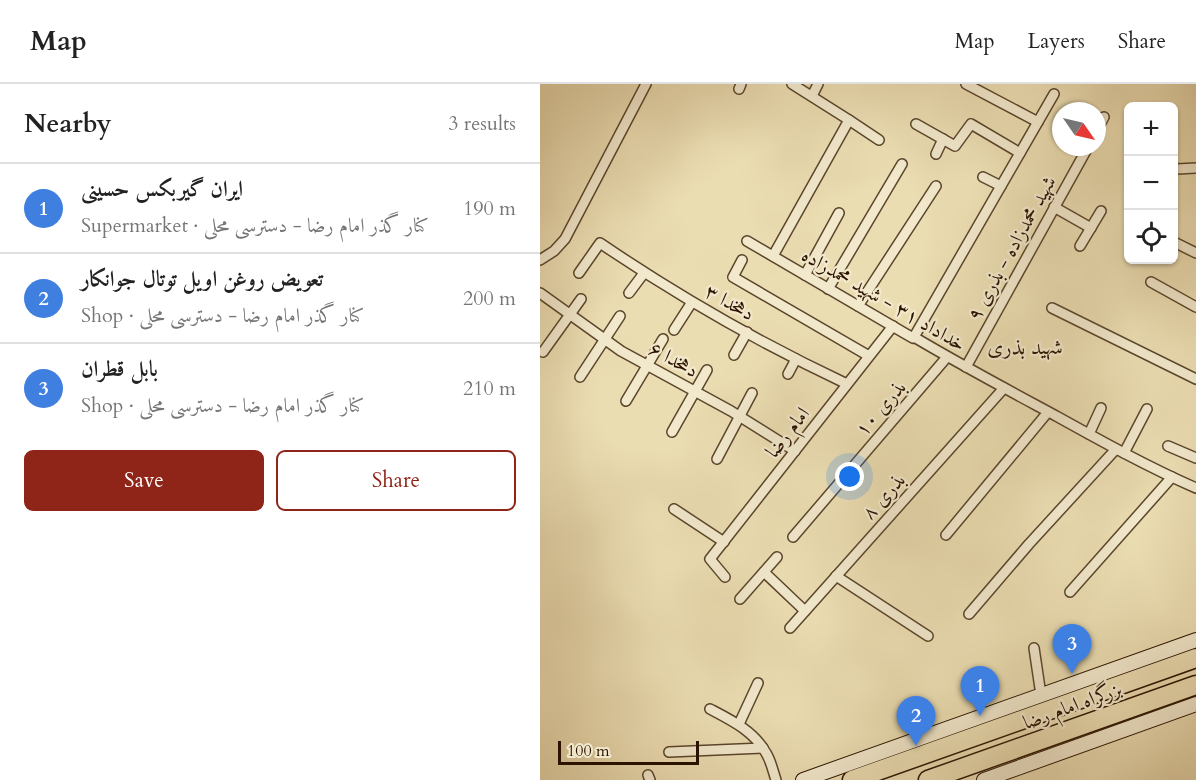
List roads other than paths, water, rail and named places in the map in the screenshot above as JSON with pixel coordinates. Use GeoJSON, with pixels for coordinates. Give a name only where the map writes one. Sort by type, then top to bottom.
{"type":"FeatureCollection","features":[{"type":"Feature","properties":{"kind":"highway","name":"بزرگراه امام رضا"},"geometry":{"type":"LineString","coordinates":[[852,780],[1196,658]]}},
{"type":"Feature","properties":{"kind":"highway","name":"بزرگراه امام رضا"},"geometry":{"type":"LineString","coordinates":[[928,780],[1196,685]]}},
{"type":"Feature","properties":{"kind":"main road"},"geometry":{"type":"LineString","coordinates":[[803,780],[1196,640]]}},
{"type":"Feature","properties":{"kind":"main road"},"geometry":{"type":"LineString","coordinates":[[1120,667],[1167,668]]}},
{"type":"Feature","properties":{"kind":"main road"},"geometry":{"type":"LineString","coordinates":[[984,780],[1196,705]]}},
{"type":"Feature","properties":{"kind":"main road"},"geometry":{"type":"LineString","coordinates":[[903,762],[934,733]]}},
{"type":"Feature","properties":{"kind":"main road"},"geometry":{"type":"LineString","coordinates":[[1010,771],[1061,733]]}},
{"type":"Feature","properties":{"kind":"street"},"geometry":{"type":"LineString","coordinates":[[540,260],[554,251],[565,239],[646,84]]}},
{"type":"Feature","properties":{"kind":"street"},"geometry":{"type":"LineString","coordinates":[[792,84],[879,140]]}},
{"type":"Feature","properties":{"kind":"street"},"geometry":{"type":"LineString","coordinates":[[812,96],[818,84]]}},
{"type":"Feature","properties":{"kind":"street"},"geometry":{"type":"LineString","coordinates":[[966,84],[1038,122]]}},
{"type":"Feature","properties":{"kind":"street"},"geometry":{"type":"LineString","coordinates":[[914,337],[1054,94]]}},
{"type":"Feature","properties":{"kind":"street"},"geometry":{"type":"LineString","coordinates":[[772,256],[849,120]]}},
{"type":"Feature","properties":{"kind":"street"},"geometry":{"type":"LineString","coordinates":[[916,124],[955,146],[971,124],[1020,153]]}},
{"type":"Feature","properties":{"kind":"street"},"geometry":{"type":"LineString","coordinates":[[936,154],[943,140]]}},
{"type":"Feature","properties":{"kind":"street","name":"شهید محمدزاده - بذری ۹"},"geometry":{"type":"LineString","coordinates":[[966,367],[1083,156]]}},
{"type":"Feature","properties":{"kind":"street"},"geometry":{"type":"LineString","coordinates":[[828,288],[902,164]]}},
{"type":"Feature","properties":{"kind":"street"},"geometry":{"type":"LineString","coordinates":[[1178,169],[1196,168]]}},
{"type":"Feature","properties":{"kind":"street"},"geometry":{"type":"LineString","coordinates":[[983,177],[1001,186]]}},
{"type":"Feature","properties":{"kind":"street"},"geometry":{"type":"LineString","coordinates":[[858,306],[936,186]]}},
{"type":"Feature","properties":{"kind":"street"},"geometry":{"type":"LineString","coordinates":[[1054,207],[1091,228]]}},
{"type":"Feature","properties":{"kind":"street"},"geometry":{"type":"LineString","coordinates":[[1080,246],[1101,211]]}},
{"type":"Feature","properties":{"kind":"street"},"geometry":{"type":"LineString","coordinates":[[805,275],[839,213]]}},
{"type":"Feature","properties":{"kind":"street","name":"خداداد ۳۱ - شهید محمدزاده"},"geometry":{"type":"LineString","coordinates":[[747,240],[947,357],[1120,451],[1196,488]]}},
{"type":"Feature","properties":{"kind":"street","name":"دهخدا ۳"},"geometry":{"type":"LineString","coordinates":[[579,273],[600,243],[692,302],[847,384]]}},
{"type":"Feature","properties":{"kind":"street"},"geometry":{"type":"LineString","coordinates":[[1178,244],[1196,253]]}},
{"type":"Feature","properties":{"kind":"street"},"geometry":{"type":"LineString","coordinates":[[742,260],[733,277],[869,356]]}},
{"type":"Feature","properties":{"kind":"street"},"geometry":{"type":"LineString","coordinates":[[629,293],[644,273]]}},
{"type":"Feature","properties":{"kind":"street"},"geometry":{"type":"LineString","coordinates":[[1151,282],[1196,307]]}},
{"type":"Feature","properties":{"kind":"street","name":"دهخدا ۶"},"geometry":{"type":"LineString","coordinates":[[540,293],[621,351],[739,416],[795,451]]}},
{"type":"Feature","properties":{"kind":"street"},"geometry":{"type":"LineString","coordinates":[[543,352],[581,299]]}},
{"type":"Feature","properties":{"kind":"street"},"geometry":{"type":"LineString","coordinates":[[674,330],[692,302]]}},
{"type":"Feature","properties":{"kind":"street"},"geometry":{"type":"LineString","coordinates":[[1052,308],[1196,379]]}},
{"type":"Feature","properties":{"kind":"street"},"geometry":{"type":"LineString","coordinates":[[580,377],[620,316]]}},
{"type":"Feature","properties":{"kind":"street","name":"امام رضا"},"geometry":{"type":"LineString","coordinates":[[725,577],[710,559],[893,326]]}},
{"type":"Feature","properties":{"kind":"street"},"geometry":{"type":"LineString","coordinates":[[734,355],[747,332]]}},
{"type":"Feature","properties":{"kind":"street"},"geometry":{"type":"LineString","coordinates":[[626,401],[663,339]]}},
{"type":"Feature","properties":{"kind":"street","name":"بذری ۱۰"},"geometry":{"type":"LineString","coordinates":[[793,537],[947,357]]}},
{"type":"Feature","properties":{"kind":"street"},"geometry":{"type":"LineString","coordinates":[[788,374],[796,359]]}},
{"type":"Feature","properties":{"kind":"street"},"geometry":{"type":"LineString","coordinates":[[672,432],[707,370]]}},
{"type":"Feature","properties":{"kind":"street","name":"بذری ۸"},"geometry":{"type":"LineString","coordinates":[[790,628],[1004,388]]}},
{"type":"Feature","properties":{"kind":"street"},"geometry":{"type":"LineString","coordinates":[[717,459],[752,393]]}},
{"type":"Feature","properties":{"kind":"street"},"geometry":{"type":"LineString","coordinates":[[1089,434],[1101,408]]}},
{"type":"Feature","properties":{"kind":"street"},"geometry":{"type":"LineString","coordinates":[[969,614],[1029,544],[1120,451],[1147,409]]}},
{"type":"Feature","properties":{"kind":"street"},"geometry":{"type":"LineString","coordinates":[[946,535],[1048,412]]}},
{"type":"Feature","properties":{"kind":"street"},"geometry":{"type":"LineString","coordinates":[[1168,446],[1196,458]]}},
{"type":"Feature","properties":{"kind":"street"},"geometry":{"type":"LineString","coordinates":[[1070,592],[1172,477]]}},
{"type":"Feature","properties":{"kind":"street"},"geometry":{"type":"LineString","coordinates":[[674,509],[724,542]]}},
{"type":"Feature","properties":{"kind":"street"},"geometry":{"type":"LineString","coordinates":[[740,599],[777,557]]}},
{"type":"Feature","properties":{"kind":"street"},"geometry":{"type":"LineString","coordinates":[[764,572],[805,611]]}},
{"type":"Feature","properties":{"kind":"street"},"geometry":{"type":"LineString","coordinates":[[836,576],[928,636]]}},
{"type":"Feature","properties":{"kind":"street"},"geometry":{"type":"LineString","coordinates":[[1034,648],[1041,695]]}},
{"type":"Feature","properties":{"kind":"street"},"geometry":{"type":"LineString","coordinates":[[739,724],[758,683]]}},
{"type":"Feature","properties":{"kind":"street"},"geometry":{"type":"LineString","coordinates":[[710,709],[739,724],[758,742],[766,753],[776,780]]}},
{"type":"Feature","properties":{"kind":"street"},"geometry":{"type":"LineString","coordinates":[[669,752],[763,748]]}},
{"type":"Feature","properties":{"kind":"place","name":"بابل قطران"},"geometry":{"type":"Point","coordinates":[1072,674]}},
{"type":"Feature","properties":{"kind":"place","name":"ایران گیربکس حسینی"},"geometry":{"type":"Point","coordinates":[980,716]}},
{"type":"Feature","properties":{"kind":"place","name":"تعویض روغن اویل توتال جوانکار"},"geometry":{"type":"Point","coordinates":[916,746]}},
{"type":"Feature","properties":{"kind":"district","name":"شهید بذری"},"geometry":{"type":"Point","coordinates":[1025,347]}}]}
